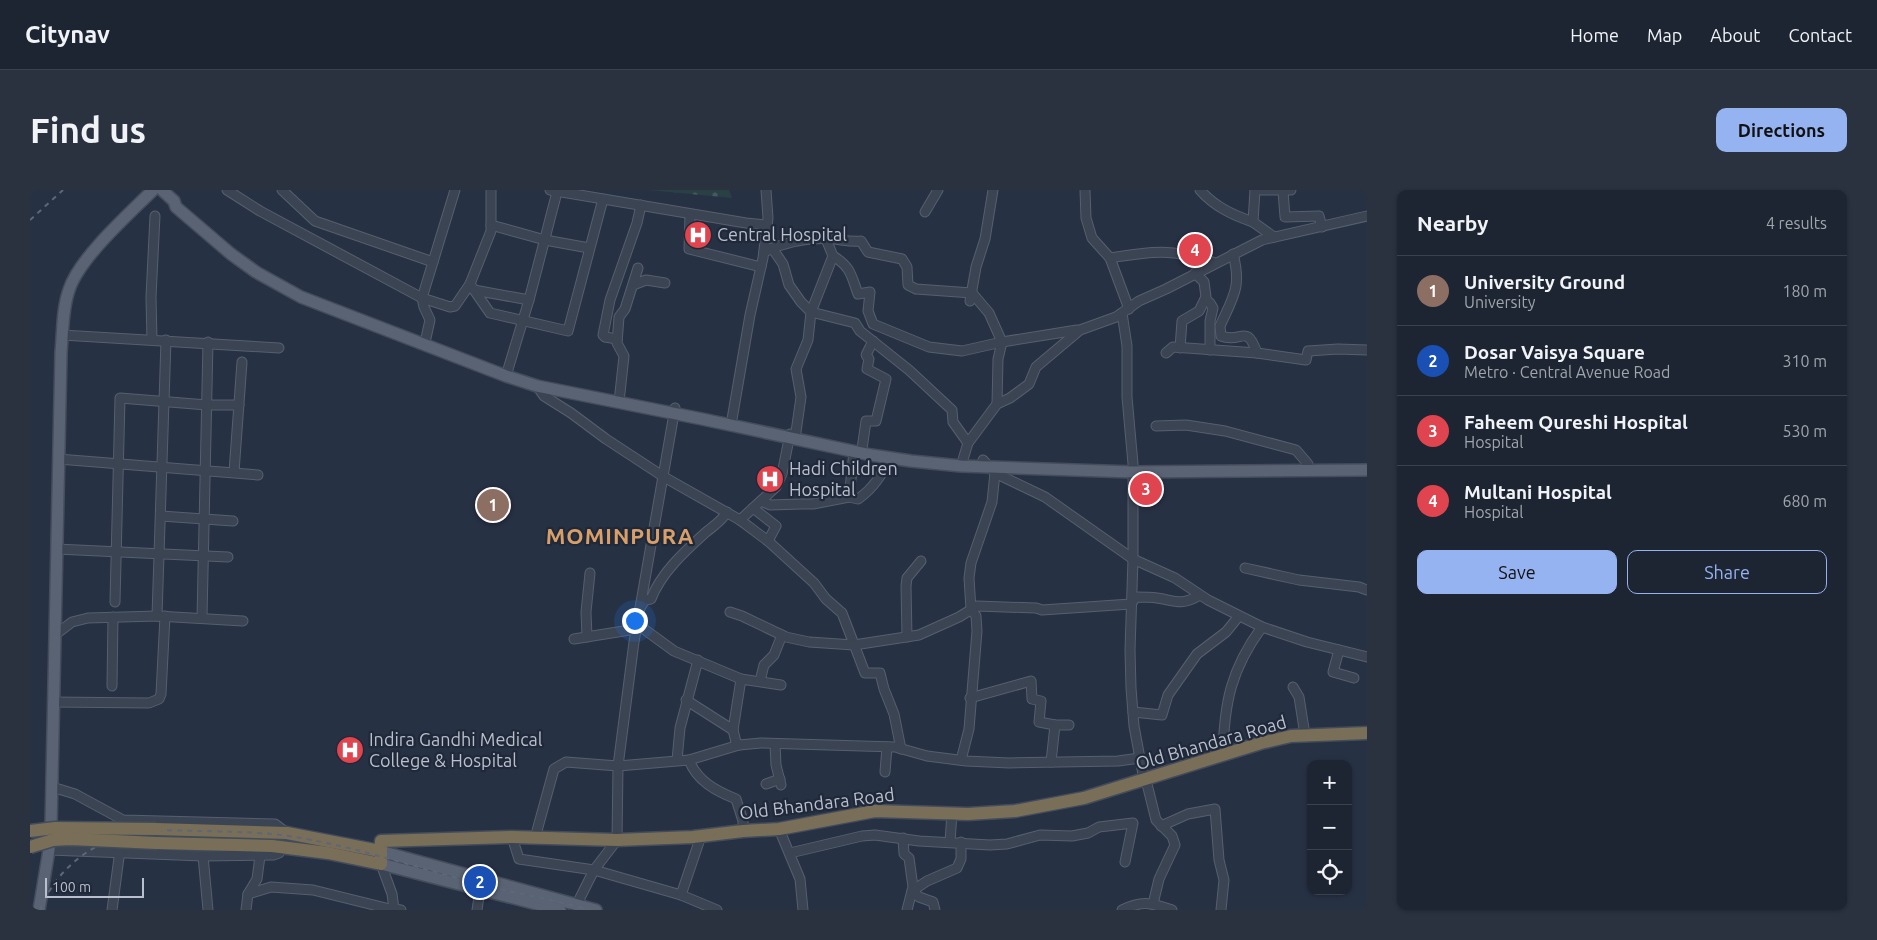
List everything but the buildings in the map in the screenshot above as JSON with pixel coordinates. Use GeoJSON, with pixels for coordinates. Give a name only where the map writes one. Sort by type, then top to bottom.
{"type":"FeatureCollection","features":[{"type":"Feature","properties":{"kind":"highway","name":"Old Bhandara Road"},"geometry":{"type":"LineString","coordinates":[[30,831],[55,828],[282,833],[380,846],[512,837],[617,840],[700,836],[780,829],[876,812],[952,813],[1015,811],[1049,806],[1084,798],[1291,736],[1367,733]]}},
{"type":"Feature","properties":{"kind":"highway"},"geometry":{"type":"LineString","coordinates":[[30,847],[53,840],[70,839],[278,847],[328,853],[381,864],[380,846]]}},
{"type":"Feature","properties":{"kind":"main road"},"geometry":{"type":"LineString","coordinates":[[38,910],[49,850],[52,787],[58,459],[64,310],[69,289],[84,264],[106,238],[153,190]]}},
{"type":"Feature","properties":{"kind":"main road"},"geometry":{"type":"LineString","coordinates":[[162,190],[174,201],[181,202],[235,250],[261,268],[305,291],[354,314],[537,386],[675,410],[890,458],[962,463]]}},
{"type":"Feature","properties":{"kind":"main road"},"geometry":{"type":"LineString","coordinates":[[390,328],[426,338],[508,374],[620,400]]}},
{"type":"Feature","properties":{"kind":"main road"},"geometry":{"type":"LineString","coordinates":[[858,450],[989,467],[1367,470]]}},
{"type":"Feature","properties":{"kind":"main road"},"geometry":{"type":"LineString","coordinates":[[1133,468],[1367,464]]}},
{"type":"Feature","properties":{"kind":"main road"},"geometry":{"type":"LineString","coordinates":[[380,846],[575,907],[596,910]]}},
{"type":"Feature","properties":{"kind":"main road"},"geometry":{"type":"LineString","coordinates":[[381,864],[560,910]]}},
{"type":"Feature","properties":{"kind":"street"},"geometry":{"type":"LineString","coordinates":[[227,190],[260,211],[422,298],[450,307],[455,306],[472,287],[491,231],[491,190]]}},
{"type":"Feature","properties":{"kind":"street"},"geometry":{"type":"LineString","coordinates":[[282,190],[315,221],[434,262]]}},
{"type":"Feature","properties":{"kind":"street"},"geometry":{"type":"LineString","coordinates":[[426,338],[430,318],[422,298],[455,190]]}},
{"type":"Feature","properties":{"kind":"street"},"geometry":{"type":"LineString","coordinates":[[732,423],[750,315],[761,267],[768,250],[766,190]]}},
{"type":"Feature","properties":{"kind":"street"},"geometry":{"type":"LineString","coordinates":[[925,212],[938,190]]}},
{"type":"Feature","properties":{"kind":"street"},"geometry":{"type":"LineString","coordinates":[[971,297],[976,267],[985,239],[993,190]]}},
{"type":"Feature","properties":{"kind":"street"},"geometry":{"type":"LineString","coordinates":[[1085,190],[1086,218],[1092,238],[1110,258],[1126,311],[1127,398],[1133,468],[1130,650],[1133,712],[1140,758],[1153,813],[1161,826],[1172,836],[1175,845],[1159,879],[1153,904]]}},
{"type":"Feature","properties":{"kind":"street"},"geometry":{"type":"LineString","coordinates":[[1200,190],[1208,199],[1231,214],[1253,222],[1274,237]]}},
{"type":"Feature","properties":{"kind":"street"},"geometry":{"type":"LineString","coordinates":[[1253,222],[1255,190],[1287,191],[1285,217],[1319,216],[1322,227]]}},
{"type":"Feature","properties":{"kind":"street"},"geometry":{"type":"LineString","coordinates":[[508,374],[545,240],[553,191],[767,225]]}},
{"type":"Feature","properties":{"kind":"street"},"geometry":{"type":"LineString","coordinates":[[472,287],[490,314],[568,331],[603,199]]}},
{"type":"Feature","properties":{"kind":"street"},"geometry":{"type":"LineString","coordinates":[[617,339],[603,335],[610,300],[641,205]]}},
{"type":"Feature","properties":{"kind":"street"},"geometry":{"type":"LineString","coordinates":[[690,214],[689,249],[761,267]]}},
{"type":"Feature","properties":{"kind":"street"},"geometry":{"type":"LineString","coordinates":[[152,340],[151,297],[155,216]]}},
{"type":"Feature","properties":{"kind":"street"},"geometry":{"type":"LineString","coordinates":[[826,239],[833,256],[844,263],[850,273],[858,294],[870,292],[868,311],[873,324],[929,347],[962,351],[1002,342],[1080,330],[1126,311],[1140,301],[1262,240],[1367,216]]}},
{"type":"Feature","properties":{"kind":"street"},"geometry":{"type":"LineString","coordinates":[[491,225],[545,240],[589,248]]}},
{"type":"Feature","properties":{"kind":"street"},"geometry":{"type":"LineString","coordinates":[[768,250],[784,243],[805,238],[848,242],[861,241],[868,252],[902,259],[907,267],[908,285],[916,289],[971,297],[989,314],[1002,342],[998,360],[997,404]]}},
{"type":"Feature","properties":{"kind":"street"},"geometry":{"type":"LineString","coordinates":[[768,250],[783,264],[789,285],[801,302],[812,312],[855,323],[860,331],[916,376],[952,410],[952,422],[968,443]]}},
{"type":"Feature","properties":{"kind":"street"},"geometry":{"type":"LineString","coordinates":[[1110,258],[1155,251],[1198,257],[1215,263]]}},
{"type":"Feature","properties":{"kind":"street"},"geometry":{"type":"LineString","coordinates":[[1233,254],[1238,281],[1220,326],[1220,332],[1221,336],[1228,338],[1248,336],[1252,340],[1257,353]]}},
{"type":"Feature","properties":{"kind":"street"},"geometry":{"type":"LineString","coordinates":[[740,520],[776,487],[782,474],[801,397],[796,369],[808,340],[812,312],[833,256]]}},
{"type":"Feature","properties":{"kind":"street"},"geometry":{"type":"LineString","coordinates":[[620,400],[624,356],[616,343],[619,317],[625,309],[638,268]]}},
{"type":"Feature","properties":{"kind":"street"},"geometry":{"type":"LineString","coordinates":[[1180,348],[1182,321],[1198,311],[1205,299],[1204,282],[1195,273]]}},
{"type":"Feature","properties":{"kind":"street"},"geometry":{"type":"LineString","coordinates":[[633,285],[646,280],[665,283]]}},
{"type":"Feature","properties":{"kind":"street"},"geometry":{"type":"LineString","coordinates":[[472,287],[529,300]]}},
{"type":"Feature","properties":{"kind":"street"},"geometry":{"type":"LineString","coordinates":[[1205,299],[1213,308],[1210,321],[1210,350]]}},
{"type":"Feature","properties":{"kind":"street"},"geometry":{"type":"LineString","coordinates":[[962,463],[968,443],[997,404],[1010,398],[1029,384],[1036,367],[1080,330]]}},
{"type":"Feature","properties":{"kind":"street"},"geometry":{"type":"LineString","coordinates":[[62,335],[208,342],[280,348]]}},
{"type":"Feature","properties":{"kind":"street"},"geometry":{"type":"LineString","coordinates":[[53,702],[149,703],[159,699],[161,694],[160,554],[166,340]]}},
{"type":"Feature","properties":{"kind":"street"},"geometry":{"type":"LineString","coordinates":[[202,618],[208,342]]}},
{"type":"Feature","properties":{"kind":"street"},"geometry":{"type":"LineString","coordinates":[[849,497],[866,421],[876,421],[886,379],[867,369],[869,360],[866,355],[873,342]]}},
{"type":"Feature","properties":{"kind":"street"},"geometry":{"type":"LineString","coordinates":[[1166,353],[1173,347],[1257,353],[1306,360],[1308,351],[1367,350]]}},
{"type":"Feature","properties":{"kind":"street"},"geometry":{"type":"LineString","coordinates":[[234,472],[242,362]]}},
{"type":"Feature","properties":{"kind":"street"},"geometry":{"type":"LineString","coordinates":[[537,386],[549,399],[606,440],[664,477],[740,520],[768,541],[814,583],[826,599],[842,613],[865,673],[880,673],[894,714],[901,749]]}},
{"type":"Feature","properties":{"kind":"street"},"geometry":{"type":"LineString","coordinates":[[115,602],[120,398],[208,405],[239,405]]}},
{"type":"Feature","properties":{"kind":"street"},"geometry":{"type":"LineString","coordinates":[[575,907],[594,870],[617,840],[618,766],[637,626],[675,410]]}},
{"type":"Feature","properties":{"kind":"street"},"geometry":{"type":"LineString","coordinates":[[1156,426],[1186,425],[1225,431],[1296,450],[1308,464]]}},
{"type":"Feature","properties":{"kind":"street"},"geometry":{"type":"LineString","coordinates":[[761,501],[770,505],[813,504],[849,497],[858,498],[868,492],[881,475],[890,458]]}},
{"type":"Feature","properties":{"kind":"street"},"geometry":{"type":"LineString","coordinates":[[58,459],[258,475]]}},
{"type":"Feature","properties":{"kind":"street"},"geometry":{"type":"LineString","coordinates":[[989,467],[1045,497],[1133,559],[1175,578],[1239,616],[1262,627],[1367,657]]}},
{"type":"Feature","properties":{"kind":"street"},"geometry":{"type":"LineString","coordinates":[[961,760],[969,729],[970,698],[973,694],[977,631],[976,616],[971,609],[969,578],[971,563],[992,502],[989,467]]}},
{"type":"Feature","properties":{"kind":"street"},"geometry":{"type":"LineString","coordinates":[[753,508],[776,526],[768,541]]}},
{"type":"Feature","properties":{"kind":"street"},"geometry":{"type":"LineString","coordinates":[[640,608],[645,600],[651,599],[656,585],[685,552],[722,520],[727,512]]}},
{"type":"Feature","properties":{"kind":"street"},"geometry":{"type":"LineString","coordinates":[[161,516],[233,520]]}},
{"type":"Feature","properties":{"kind":"street"},"geometry":{"type":"LineString","coordinates":[[56,549],[228,557]]}},
{"type":"Feature","properties":{"kind":"street"},"geometry":{"type":"LineString","coordinates":[[907,637],[907,578],[921,561]]}},
{"type":"Feature","properties":{"kind":"street"},"geometry":{"type":"LineString","coordinates":[[1245,568],[1299,580],[1359,587],[1367,590]]}},
{"type":"Feature","properties":{"kind":"street"},"geometry":{"type":"LineString","coordinates":[[587,637],[586,612],[590,573]]}},
{"type":"Feature","properties":{"kind":"street"},"geometry":{"type":"LineString","coordinates":[[1132,604],[1136,597],[1156,598],[1173,602],[1188,601],[1200,594]]}},
{"type":"Feature","properties":{"kind":"street"},"geometry":{"type":"LineString","coordinates":[[730,612],[782,635],[809,642],[854,645],[907,637],[926,632],[959,617],[977,606],[1036,608],[1042,610],[1132,604]]}},
{"type":"Feature","properties":{"kind":"street"},"geometry":{"type":"LineString","coordinates":[[55,635],[72,622],[88,618],[161,616],[243,621]]}},
{"type":"Feature","properties":{"kind":"street"},"geometry":{"type":"LineString","coordinates":[[1133,712],[1162,715],[1168,695],[1197,654],[1226,632],[1239,616]]}},
{"type":"Feature","properties":{"kind":"street"},"geometry":{"type":"LineString","coordinates":[[112,686],[114,617]]}},
{"type":"Feature","properties":{"kind":"street"},"geometry":{"type":"LineString","coordinates":[[574,639],[637,626],[674,651],[742,679],[781,685]]}},
{"type":"Feature","properties":{"kind":"street"},"geometry":{"type":"LineString","coordinates":[[1223,755],[1224,722],[1230,692],[1243,656],[1262,627]]}},
{"type":"Feature","properties":{"kind":"street"},"geometry":{"type":"LineString","coordinates":[[760,681],[764,665],[774,655],[782,635]]}},
{"type":"Feature","properties":{"kind":"street"},"geometry":{"type":"LineString","coordinates":[[1339,650],[1333,672],[1354,678]]}},
{"type":"Feature","properties":{"kind":"street"},"geometry":{"type":"LineString","coordinates":[[677,760],[680,728],[698,660]]}},
{"type":"Feature","properties":{"kind":"street"},"geometry":{"type":"LineString","coordinates":[[739,745],[736,742],[733,730],[742,679]]}},
{"type":"Feature","properties":{"kind":"street"},"geometry":{"type":"LineString","coordinates":[[970,698],[1031,681],[1032,699],[1041,701],[1039,722],[1068,725]]}},
{"type":"Feature","properties":{"kind":"street"},"geometry":{"type":"LineString","coordinates":[[1293,687],[1299,697],[1305,735]]}},
{"type":"Feature","properties":{"kind":"street"},"geometry":{"type":"LineString","coordinates":[[686,700],[733,730]]}},
{"type":"Feature","properties":{"kind":"street"},"geometry":{"type":"LineString","coordinates":[[1051,762],[1055,725]]}},
{"type":"Feature","properties":{"kind":"street"},"geometry":{"type":"LineString","coordinates":[[535,838],[554,769],[566,762],[618,766],[688,760],[739,745],[775,744],[887,747],[926,756],[1009,763],[1099,762],[1140,758]]}},
{"type":"Feature","properties":{"kind":"street"},"geometry":{"type":"LineString","coordinates":[[766,784],[781,782],[776,765],[775,744]]}},
{"type":"Feature","properties":{"kind":"street"},"geometry":{"type":"LineString","coordinates":[[885,772],[887,747]]}},
{"type":"Feature","properties":{"kind":"street"},"geometry":{"type":"LineString","coordinates":[[688,760],[692,768],[710,786],[736,799],[744,831]]}},
{"type":"Feature","properties":{"kind":"street"},"geometry":{"type":"LineString","coordinates":[[52,787],[75,794],[123,820],[275,824],[282,833]]}},
{"type":"Feature","properties":{"kind":"street"},"geometry":{"type":"LineString","coordinates":[[1161,826],[1188,814],[1215,808],[1219,860],[1224,880],[1221,910]]}},
{"type":"Feature","properties":{"kind":"street"},"geometry":{"type":"LineString","coordinates":[[950,842],[952,813]]}},
{"type":"Feature","properties":{"kind":"street"},"geometry":{"type":"LineString","coordinates":[[112,910],[123,820]]}},
{"type":"Feature","properties":{"kind":"street"},"geometry":{"type":"LineString","coordinates":[[790,853],[862,836],[875,835],[918,841],[990,845],[1008,844],[1040,835],[1072,836],[1088,833],[1099,827],[1133,823],[1125,862]]}},
{"type":"Feature","properties":{"kind":"street"},"geometry":{"type":"LineString","coordinates":[[780,829],[800,879],[803,910]]}},
{"type":"Feature","properties":{"kind":"street"},"geometry":{"type":"LineString","coordinates":[[682,895],[700,836]]}},
{"type":"Feature","properties":{"kind":"street"},"geometry":{"type":"LineString","coordinates":[[512,837],[519,859],[594,870],[682,895],[717,910]]}},
{"type":"Feature","properties":{"kind":"street"},"geometry":{"type":"LineString","coordinates":[[903,838],[904,854],[909,858],[912,891],[908,910]]}},
{"type":"Feature","properties":{"kind":"street"},"geometry":{"type":"LineString","coordinates":[[912,891],[927,881],[957,868],[962,859],[962,842]]}},
{"type":"Feature","properties":{"kind":"street"},"geometry":{"type":"LineString","coordinates":[[49,850],[119,854],[260,856],[279,853],[278,847]]}},
{"type":"Feature","properties":{"kind":"street"},"geometry":{"type":"LineString","coordinates":[[203,856],[208,910]]}},
{"type":"Feature","properties":{"kind":"street"},"geometry":{"type":"LineString","coordinates":[[246,910],[248,894],[257,879],[260,856]]}},
{"type":"Feature","properties":{"kind":"street"},"geometry":{"type":"LineString","coordinates":[[248,894],[271,887],[313,890],[396,910],[381,864]]}},
{"type":"Feature","properties":{"kind":"street"},"geometry":{"type":"LineString","coordinates":[[477,910],[480,890]]}},
{"type":"Feature","properties":{"kind":"street"},"geometry":{"type":"LineString","coordinates":[[912,891],[920,897],[933,902],[935,910]]}},
{"type":"Feature","properties":{"kind":"street"},"geometry":{"type":"LineString","coordinates":[[1122,910],[1135,904],[1148,902],[1172,910]]}},
{"type":"Feature","properties":{"kind":"green space"},"geometry":{"type":"Polygon","coordinates":[[[649,190],[729,190],[732,198],[649,190]]]}},
{"type":"Feature","properties":{"kind":"railway"},"geometry":{"type":"LineString","coordinates":[[30,220],[63,190]]}},
{"type":"Feature","properties":{"kind":"railway"},"geometry":{"type":"LineString","coordinates":[[40,910],[47,895],[67,868],[93,848],[124,835],[164,830],[261,833],[316,841],[590,910]]}},
{"type":"Feature","properties":{"kind":"place","name":"Central Hospital"},"geometry":{"type":"Point","coordinates":[698,235]}},
{"type":"Feature","properties":{"kind":"place","name":"Multani Hospital"},"geometry":{"type":"Point","coordinates":[1195,250]}},
{"type":"Feature","properties":{"kind":"place","name":"Hadi Children Hospital"},"geometry":{"type":"Point","coordinates":[770,479]}},
{"type":"Feature","properties":{"kind":"place","name":"Faheem Qureshi Hospital"},"geometry":{"type":"Point","coordinates":[1146,489]}},
{"type":"Feature","properties":{"kind":"place","name":"University Ground"},"geometry":{"type":"Point","coordinates":[493,505]}},
{"type":"Feature","properties":{"kind":"place","name":"Indira Gandhi Medical College & Hospital"},"geometry":{"type":"Point","coordinates":[350,750]}},
{"type":"Feature","properties":{"kind":"place","name":"Dosar Vaisya Square"},"geometry":{"type":"Point","coordinates":[480,882]}},
{"type":"Feature","properties":{"kind":"district","name":"MOMINPURA"},"geometry":{"type":"Point","coordinates":[620,536]}}]}
